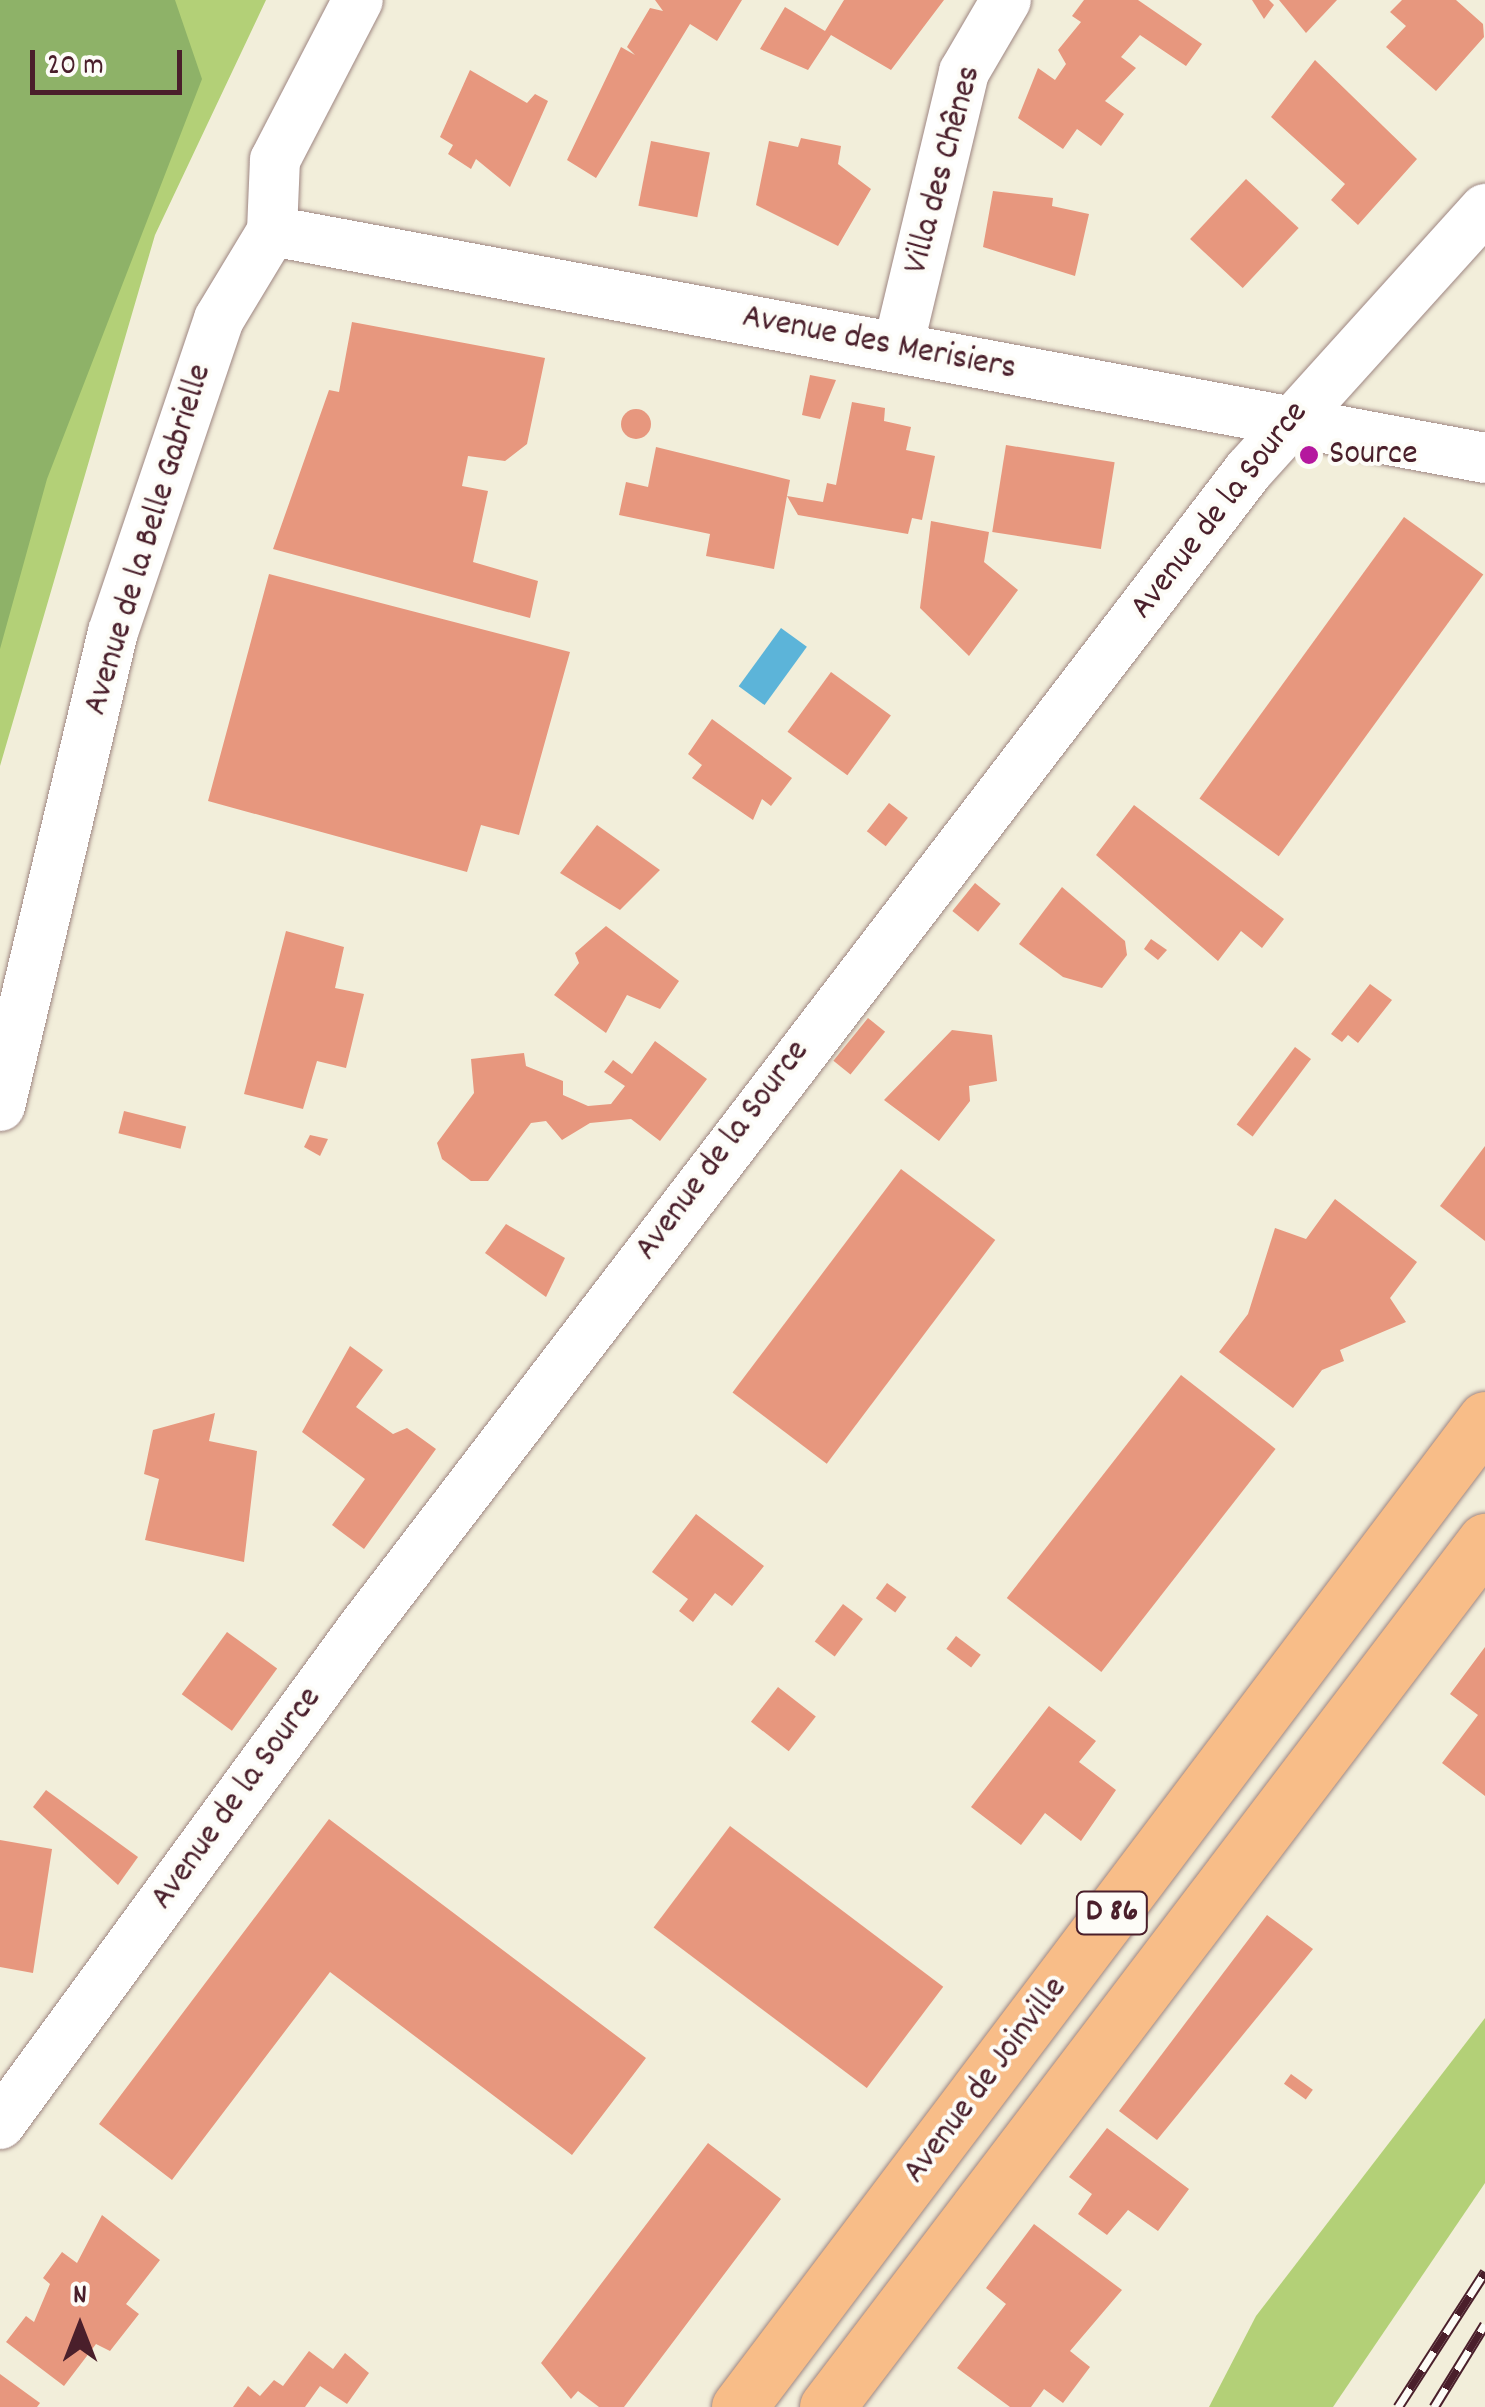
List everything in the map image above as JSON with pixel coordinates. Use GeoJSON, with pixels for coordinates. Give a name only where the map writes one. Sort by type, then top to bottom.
{"type":"FeatureCollection","features":[{"type":"Feature","properties":{"kind":"main road","name":"Avenue de Joinville"},"geometry":{"type":"LineString","coordinates":[[739,2407],[1485,1419]]}},
{"type":"Feature","properties":{"kind":"main road","name":"Avenue de Joinville"},"geometry":{"type":"LineString","coordinates":[[827,2407],[1485,1541]]}},
{"type":"Feature","properties":{"kind":"street","name":"Avenue de la Belle Gabrielle"},"geometry":{"type":"LineString","coordinates":[[0,1104],[113,632],[220,319],[272,231],[275,160],[358,0]]}},
{"type":"Feature","properties":{"kind":"street","name":"Villa des Chênes"},"geometry":{"type":"LineString","coordinates":[[898,347],[964,72],[1006,0]]}},
{"type":"Feature","properties":{"kind":"street","name":"Avenue de la Source"},"geometry":{"type":"LineString","coordinates":[[0,2124],[740,1129],[1288,420],[1485,210]]}},
{"type":"Feature","properties":{"kind":"street","name":"Avenue des Merisiers"},"geometry":{"type":"LineString","coordinates":[[272,231],[1485,458]]}},
{"type":"Feature","properties":{"kind":"green space"},"geometry":{"type":"Polygon","coordinates":[[[0,0],[266,0],[155,235],[0,766],[0,0]]]}},
{"type":"Feature","properties":{"kind":"green space"},"geometry":{"type":"Polygon","coordinates":[[[0,0],[175,0],[202,79],[47,479],[0,649],[0,0]]]}},
{"type":"Feature","properties":{"kind":"green space"},"geometry":{"type":"Polygon","coordinates":[[[1485,2018],[1485,2183],[1333,2407],[1209,2407],[1256,2316],[1485,2018]]]}},
{"type":"Feature","properties":{"kind":"water"},"geometry":{"type":"Polygon","coordinates":[[[781,628],[807,647],[765,705],[739,686],[781,628]]]}},
{"type":"Feature","properties":{"kind":"building"},"geometry":{"type":"Polygon","coordinates":[[[655,0],[742,0],[717,41],[690,24],[596,178],[567,160],[621,47],[635,55],[627,47],[650,8],[663,11],[655,0]]]}},
{"type":"Feature","properties":{"kind":"building"},"geometry":{"type":"Polygon","coordinates":[[[844,0],[944,0],[891,70],[831,35],[808,70],[760,49],[785,7],[825,31],[844,0]]]}},
{"type":"Feature","properties":{"kind":"building"},"geometry":{"type":"Polygon","coordinates":[[[1084,0],[1138,0],[1202,44],[1186,66],[1140,35],[1121,57],[1136,68],[1105,101],[1124,114],[1101,146],[1077,129],[1063,149],[1018,118],[1038,68],[1055,80],[1066,64],[1058,50],[1081,22],[1072,16],[1084,0]]]}},
{"type":"Feature","properties":{"kind":"building"},"geometry":{"type":"Polygon","coordinates":[[[1252,0],[1269,0],[1274,5],[1264,19],[1252,0]]]}},
{"type":"Feature","properties":{"kind":"building"},"geometry":{"type":"Polygon","coordinates":[[[1279,0],[1337,0],[1306,33],[1279,0]]]}},
{"type":"Feature","properties":{"kind":"building"},"geometry":{"type":"Polygon","coordinates":[[[1402,0],[1456,0],[1483,24],[1484,37],[1436,91],[1386,47],[1406,26],[1390,12],[1402,0]]]}},
{"type":"Feature","properties":{"kind":"building"},"geometry":{"type":"Polygon","coordinates":[[[1315,60],[1417,159],[1358,225],[1331,200],[1345,184],[1271,117],[1315,60]]]}},
{"type":"Feature","properties":{"kind":"building"},"geometry":{"type":"Polygon","coordinates":[[[470,70],[527,103],[535,94],[548,101],[510,187],[476,159],[471,169],[448,154],[453,145],[440,137],[470,70]]]}},
{"type":"Feature","properties":{"kind":"building"},"geometry":{"type":"Polygon","coordinates":[[[801,138],[841,146],[838,164],[871,189],[838,246],[756,205],[769,141],[798,147],[801,138]]]}},
{"type":"Feature","properties":{"kind":"building"},"geometry":{"type":"Polygon","coordinates":[[[651,141],[710,152],[697,217],[638,206],[651,141]]]}},
{"type":"Feature","properties":{"kind":"building"},"geometry":{"type":"Polygon","coordinates":[[[1246,179],[1299,228],[1243,288],[1190,239],[1246,179]]]}},
{"type":"Feature","properties":{"kind":"building"},"geometry":{"type":"Polygon","coordinates":[[[993,191],[1053,198],[1052,206],[1089,214],[1075,276],[983,247],[993,191]]]}},
{"type":"Feature","properties":{"kind":"building"},"geometry":{"type":"Polygon","coordinates":[[[352,322],[545,358],[527,444],[505,461],[468,456],[462,486],[488,491],[473,562],[538,581],[530,618],[273,549],[329,390],[339,392],[352,322]]]}},
{"type":"Feature","properties":{"kind":"building"},"geometry":{"type":"Polygon","coordinates":[[[810,375],[836,380],[820,419],[802,415],[810,375]]]}},
{"type":"Feature","properties":{"kind":"building"},"geometry":{"type":"Polygon","coordinates":[[[852,402],[885,408],[884,421],[911,427],[906,450],[935,456],[922,520],[912,518],[908,534],[798,515],[787,496],[823,502],[827,483],[836,485],[852,402]]]}},
{"type":"Feature","properties":{"kind":"building"},"geometry":{"type":"Polygon","coordinates":[[[636,409],[647,413],[651,424],[647,435],[636,439],[625,435],[621,424],[625,413],[636,409]]]}},
{"type":"Feature","properties":{"kind":"building"},"geometry":{"type":"Polygon","coordinates":[[[1006,445],[1115,462],[1101,549],[992,532],[1006,445]]]}},
{"type":"Feature","properties":{"kind":"building"},"geometry":{"type":"Polygon","coordinates":[[[656,447],[790,480],[774,569],[706,556],[710,534],[619,515],[626,482],[648,487],[656,447]]]}},
{"type":"Feature","properties":{"kind":"building"},"geometry":{"type":"Polygon","coordinates":[[[1404,517],[1483,575],[1279,856],[1199,799],[1404,517]]]}},
{"type":"Feature","properties":{"kind":"building"},"geometry":{"type":"Polygon","coordinates":[[[931,521],[989,532],[984,562],[1018,590],[969,656],[920,608],[931,521]]]}},
{"type":"Feature","properties":{"kind":"building"},"geometry":{"type":"Polygon","coordinates":[[[269,574],[570,652],[519,835],[481,825],[467,872],[208,801],[269,574]]]}},
{"type":"Feature","properties":{"kind":"building"},"geometry":{"type":"Polygon","coordinates":[[[831,672],[891,715],[847,775],[788,732],[831,672]]]}},
{"type":"Feature","properties":{"kind":"building"},"geometry":{"type":"Polygon","coordinates":[[[712,719],[792,778],[771,806],[762,799],[753,820],[692,778],[702,765],[688,754],[712,719]]]}},
{"type":"Feature","properties":{"kind":"building"},"geometry":{"type":"Polygon","coordinates":[[[889,803],[908,818],[886,846],[867,831],[889,803]]]}},
{"type":"Feature","properties":{"kind":"building"},"geometry":{"type":"Polygon","coordinates":[[[1134,805],[1284,919],[1262,948],[1241,931],[1218,961],[1096,855],[1134,805]]]}},
{"type":"Feature","properties":{"kind":"building"},"geometry":{"type":"Polygon","coordinates":[[[597,825],[660,870],[620,910],[560,873],[597,825]]]}},
{"type":"Feature","properties":{"kind":"building"},"geometry":{"type":"Polygon","coordinates":[[[975,883],[1001,904],[978,932],[952,911],[975,883]]]}},
{"type":"Feature","properties":{"kind":"building"},"geometry":{"type":"Polygon","coordinates":[[[1062,887],[1125,941],[1127,955],[1102,988],[1063,977],[1019,944],[1062,887]]]}},
{"type":"Feature","properties":{"kind":"building"},"geometry":{"type":"Polygon","coordinates":[[[606,926],[679,981],[660,1009],[627,995],[606,1033],[554,995],[579,963],[575,953],[606,926]]]}},
{"type":"Feature","properties":{"kind":"building"},"geometry":{"type":"Polygon","coordinates":[[[286,931],[344,947],[335,988],[364,994],[346,1068],[317,1061],[303,1109],[244,1094],[286,931]]]}},
{"type":"Feature","properties":{"kind":"building"},"geometry":{"type":"Polygon","coordinates":[[[1151,939],[1167,950],[1158,960],[1144,949],[1151,939]]]}},
{"type":"Feature","properties":{"kind":"building"},"geometry":{"type":"Polygon","coordinates":[[[1370,984],[1392,1000],[1358,1043],[1348,1035],[1342,1042],[1331,1034],[1370,984]]]}},
{"type":"Feature","properties":{"kind":"building"},"geometry":{"type":"Polygon","coordinates":[[[868,1018],[885,1032],[850,1075],[833,1061],[868,1018]]]}},
{"type":"Feature","properties":{"kind":"building"},"geometry":{"type":"Polygon","coordinates":[[[952,1030],[992,1035],[997,1081],[969,1086],[970,1101],[939,1141],[884,1100],[952,1030]]]}},
{"type":"Feature","properties":{"kind":"building"},"geometry":{"type":"Polygon","coordinates":[[[655,1041],[707,1079],[660,1141],[631,1119],[590,1123],[562,1140],[546,1121],[531,1123],[488,1181],[471,1181],[442,1159],[437,1143],[474,1093],[471,1059],[524,1053],[526,1066],[563,1081],[563,1095],[588,1106],[611,1104],[625,1086],[604,1072],[613,1060],[632,1074],[655,1041]]]}},
{"type":"Feature","properties":{"kind":"building"},"geometry":{"type":"Polygon","coordinates":[[[1295,1047],[1311,1059],[1253,1137],[1237,1124],[1295,1047]]]}},
{"type":"Feature","properties":{"kind":"building"},"geometry":{"type":"Polygon","coordinates":[[[124,1111],[186,1126],[181,1149],[118,1133],[124,1111]]]}},
{"type":"Feature","properties":{"kind":"building"},"geometry":{"type":"Polygon","coordinates":[[[310,1135],[328,1139],[320,1156],[304,1147],[310,1135]]]}},
{"type":"Feature","properties":{"kind":"building"},"geometry":{"type":"Polygon","coordinates":[[[1485,1146],[1485,1241],[1440,1206],[1485,1146]]]}},
{"type":"Feature","properties":{"kind":"building"},"geometry":{"type":"Polygon","coordinates":[[[901,1169],[995,1240],[827,1464],[732,1393],[901,1169]]]}},
{"type":"Feature","properties":{"kind":"building"},"geometry":{"type":"Polygon","coordinates":[[[1335,1199],[1417,1262],[1390,1298],[1406,1322],[1340,1350],[1344,1361],[1322,1370],[1293,1408],[1219,1352],[1248,1314],[1275,1228],[1306,1239],[1335,1199]]]}},
{"type":"Feature","properties":{"kind":"building"},"geometry":{"type":"Polygon","coordinates":[[[506,1224],[565,1258],[546,1297],[485,1253],[506,1224]]]}},
{"type":"Feature","properties":{"kind":"building"},"geometry":{"type":"Polygon","coordinates":[[[350,1346],[383,1370],[356,1407],[393,1434],[407,1428],[436,1449],[364,1549],[332,1525],[365,1479],[302,1432],[350,1346]]]}},
{"type":"Feature","properties":{"kind":"building"},"geometry":{"type":"Polygon","coordinates":[[[1181,1375],[1276,1449],[1101,1672],[1007,1598],[1181,1375]]]}},
{"type":"Feature","properties":{"kind":"building"},"geometry":{"type":"Polygon","coordinates":[[[215,1413],[209,1441],[257,1451],[244,1562],[145,1540],[159,1479],[144,1474],[153,1430],[215,1413]]]}},
{"type":"Feature","properties":{"kind":"building"},"geometry":{"type":"Polygon","coordinates":[[[696,1514],[764,1566],[732,1606],[715,1593],[693,1622],[679,1611],[688,1599],[652,1572],[696,1514]]]}},
{"type":"Feature","properties":{"kind":"building"},"geometry":{"type":"Polygon","coordinates":[[[887,1583],[906,1597],[895,1612],[876,1598],[887,1583]]]}},
{"type":"Feature","properties":{"kind":"building"},"geometry":{"type":"Polygon","coordinates":[[[843,1604],[863,1619],[835,1657],[815,1642],[843,1604]]]}},
{"type":"Feature","properties":{"kind":"building"},"geometry":{"type":"Polygon","coordinates":[[[227,1632],[277,1668],[232,1731],[182,1694],[227,1632]]]}},
{"type":"Feature","properties":{"kind":"building"},"geometry":{"type":"Polygon","coordinates":[[[956,1636],[981,1655],[971,1667],[946,1649],[956,1636]]]}},
{"type":"Feature","properties":{"kind":"building"},"geometry":{"type":"Polygon","coordinates":[[[1485,1647],[1485,1796],[1442,1763],[1478,1715],[1450,1694],[1485,1647]]]}},
{"type":"Feature","properties":{"kind":"building"},"geometry":{"type":"Polygon","coordinates":[[[778,1687],[816,1717],[789,1751],[751,1722],[778,1687]]]}},
{"type":"Feature","properties":{"kind":"building"},"geometry":{"type":"Polygon","coordinates":[[[1049,1706],[1096,1741],[1079,1762],[1116,1790],[1081,1841],[1045,1813],[1021,1845],[971,1807],[1049,1706]]]}},
{"type":"Feature","properties":{"kind":"building"},"geometry":{"type":"Polygon","coordinates":[[[46,1790],[138,1857],[118,1885],[33,1807],[46,1790]]]}},
{"type":"Feature","properties":{"kind":"building"},"geometry":{"type":"Polygon","coordinates":[[[329,1819],[646,2058],[572,2155],[330,1972],[172,2180],[99,2124],[329,1819]]]}},
{"type":"Feature","properties":{"kind":"building"},"geometry":{"type":"Polygon","coordinates":[[[730,1826],[943,1987],[867,2088],[654,1927],[730,1826]]]}},
{"type":"Feature","properties":{"kind":"building"},"geometry":{"type":"Polygon","coordinates":[[[0,1840],[52,1849],[33,1973],[0,1967],[0,1840]]]}},
{"type":"Feature","properties":{"kind":"building"},"geometry":{"type":"Polygon","coordinates":[[[1267,1915],[1313,1949],[1157,2140],[1119,2111],[1267,1915]]]}},
{"type":"Feature","properties":{"kind":"building"},"geometry":{"type":"Polygon","coordinates":[[[1291,2074],[1313,2090],[1306,2100],[1284,2084],[1291,2074]]]}},
{"type":"Feature","properties":{"kind":"building"},"geometry":{"type":"Polygon","coordinates":[[[1107,2128],[1189,2189],[1158,2231],[1128,2210],[1107,2235],[1078,2214],[1092,2194],[1069,2177],[1107,2128]]]}},
{"type":"Feature","properties":{"kind":"building"},"geometry":{"type":"Polygon","coordinates":[[[708,2143],[781,2199],[624,2407],[599,2407],[578,2391],[571,2399],[541,2363],[708,2143]]]}},
{"type":"Feature","properties":{"kind":"building"},"geometry":{"type":"Polygon","coordinates":[[[102,2215],[160,2260],[126,2304],[139,2314],[110,2351],[96,2344],[64,2386],[6,2342],[26,2316],[34,2322],[50,2284],[43,2278],[62,2252],[77,2263],[102,2215]]]}},
{"type":"Feature","properties":{"kind":"building"},"geometry":{"type":"Polygon","coordinates":[[[1034,2224],[1122,2290],[1070,2351],[1090,2367],[1063,2403],[1044,2389],[1031,2407],[1010,2407],[957,2368],[1006,2304],[986,2288],[1034,2224]]]}},
{"type":"Feature","properties":{"kind":"building"},"geometry":{"type":"Polygon","coordinates":[[[309,2351],[333,2369],[345,2353],[369,2373],[347,2404],[320,2386],[305,2407],[233,2407],[248,2386],[260,2396],[274,2380],[283,2386],[309,2351]]]}},
{"type":"Feature","properties":{"kind":"building"},"geometry":{"type":"Polygon","coordinates":[[[0,2374],[40,2403],[37,2407],[0,2407],[0,2374]]]}},
{"type":"Feature","properties":{"kind":"railway"},"geometry":{"type":"LineString","coordinates":[[1398,2407],[1485,2272]]}},
{"type":"Feature","properties":{"kind":"railway"},"geometry":{"type":"LineString","coordinates":[[1434,2407],[1485,2324]]}},
{"type":"Feature","properties":{"kind":"place","name":"Source"},"geometry":{"type":"Point","coordinates":[1309,455]}}]}
